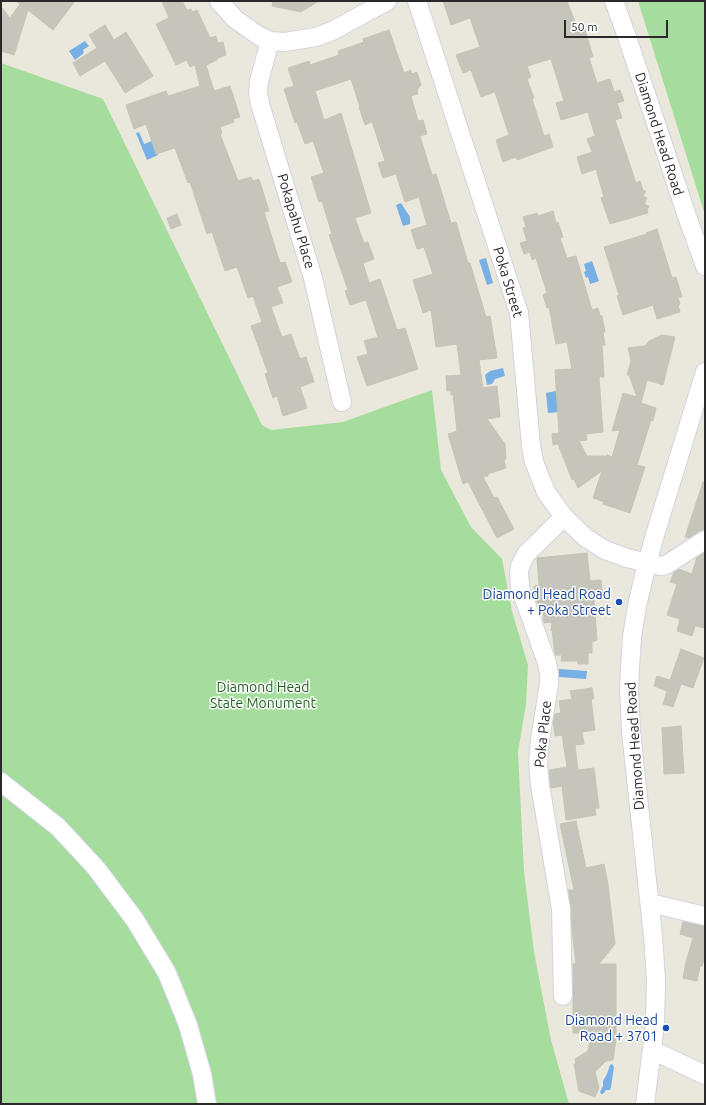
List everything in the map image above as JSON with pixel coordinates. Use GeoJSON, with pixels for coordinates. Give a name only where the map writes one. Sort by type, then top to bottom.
{"type":"FeatureCollection","features":[{"type":"Feature","properties":{"kind":"street"},"geometry":{"type":"LineString","coordinates":[[219,1],[235,19],[249,30],[270,41],[285,42],[316,37],[332,31],[387,1]]}},
{"type":"Feature","properties":{"kind":"street","name":"Poka Street"},"geometry":{"type":"LineString","coordinates":[[417,1],[519,313],[531,446],[534,462],[546,492],[564,517],[586,538],[605,550],[627,558],[660,566],[666,565],[705,540]]}},
{"type":"Feature","properties":{"kind":"street","name":"Diamond Head Road"},"geometry":{"type":"LineString","coordinates":[[614,1],[705,266]]}},
{"type":"Feature","properties":{"kind":"street","name":"Pokapahu Place"},"geometry":{"type":"LineString","coordinates":[[270,41],[259,81],[258,93],[260,104],[313,278],[342,402]]}},
{"type":"Feature","properties":{"kind":"street","name":"Diamond Head Road"},"geometry":{"type":"LineString","coordinates":[[645,1104],[655,1025],[656,980],[650,903],[631,732],[629,689],[632,637],[637,606],[648,563],[705,372]]}},
{"type":"Feature","properties":{"kind":"street","name":"Poka Place"},"geometry":{"type":"LineString","coordinates":[[563,996],[561,909],[540,785],[538,764],[540,740],[549,684],[549,674],[547,663],[520,587],[519,573],[520,566],[526,554],[564,517]]}},
{"type":"Feature","properties":{"kind":"street"},"geometry":{"type":"LineString","coordinates":[[1,782],[58,827],[96,868],[135,920],[166,973],[188,1025],[202,1074],[207,1104]]}},
{"type":"Feature","properties":{"kind":"street"},"geometry":{"type":"LineString","coordinates":[[650,903],[705,916]]}},
{"type":"Feature","properties":{"kind":"street"},"geometry":{"type":"LineString","coordinates":[[652,1050],[705,1076]]}},
{"type":"Feature","properties":{"kind":"green space"},"geometry":{"type":"Polygon","coordinates":[[[638,1],[705,1],[705,215],[638,1]]]}},
{"type":"Feature","properties":{"kind":"green space","name":"Diamond Head State Monument"},"geometry":{"type":"Polygon","coordinates":[[[1,63],[103,99],[262,425],[271,430],[343,422],[432,390],[441,470],[471,527],[502,559],[512,611],[528,665],[526,704],[518,752],[524,872],[534,952],[551,1040],[569,1104],[1,1104],[1,63]]]}},
{"type":"Feature","properties":{"kind":"water"},"geometry":{"type":"Polygon","coordinates":[[[85,41],[89,46],[83,50],[84,53],[75,60],[69,51],[85,41]]]}},
{"type":"Feature","properties":{"kind":"water"},"geometry":{"type":"Polygon","coordinates":[[[139,132],[144,144],[152,141],[158,155],[147,160],[136,133],[139,132]]]}},
{"type":"Feature","properties":{"kind":"water"},"geometry":{"type":"Polygon","coordinates":[[[401,203],[410,217],[410,224],[403,226],[396,205],[401,203]]]}},
{"type":"Feature","properties":{"kind":"water"},"geometry":{"type":"Polygon","coordinates":[[[486,258],[493,283],[487,285],[479,260],[486,258]]]}},
{"type":"Feature","properties":{"kind":"water"},"geometry":{"type":"Polygon","coordinates":[[[592,261],[599,281],[590,284],[588,277],[586,278],[584,272],[586,271],[584,264],[592,261]]]}},
{"type":"Feature","properties":{"kind":"water"},"geometry":{"type":"Polygon","coordinates":[[[503,368],[505,376],[495,379],[492,384],[487,385],[485,375],[490,371],[503,368]]]}},
{"type":"Feature","properties":{"kind":"water"},"geometry":{"type":"Polygon","coordinates":[[[556,391],[557,400],[559,400],[560,412],[548,413],[546,393],[556,391]]]}},
{"type":"Feature","properties":{"kind":"water"},"geometry":{"type":"Polygon","coordinates":[[[559,669],[587,671],[586,679],[559,677],[559,669]]]}},
{"type":"Feature","properties":{"kind":"water"},"geometry":{"type":"Polygon","coordinates":[[[612,1064],[614,1067],[610,1090],[606,1090],[603,1094],[601,1094],[600,1092],[603,1086],[603,1081],[610,1065],[612,1064]]]}},
{"type":"Feature","properties":{"kind":"building"},"geometry":{"type":"Polygon","coordinates":[[[16,1],[75,1],[53,30],[28,10],[14,55],[1,51],[1,7],[10,18],[20,4],[16,1]]]}},
{"type":"Feature","properties":{"kind":"building"},"geometry":{"type":"Polygon","coordinates":[[[162,1],[182,1],[187,10],[191,9],[192,12],[197,10],[210,38],[216,36],[218,43],[223,42],[226,55],[206,65],[214,91],[230,86],[240,117],[233,119],[234,122],[220,127],[222,133],[220,134],[238,181],[251,177],[253,181],[259,179],[269,211],[264,212],[280,263],[285,262],[292,282],[277,287],[283,303],[271,307],[282,337],[291,334],[300,359],[306,357],[314,382],[300,387],[307,408],[283,416],[277,396],[273,398],[265,374],[268,373],[251,326],[262,322],[253,296],[248,298],[237,267],[225,271],[212,232],[207,234],[190,182],[188,183],[175,148],[156,154],[146,124],[134,129],[126,105],[166,91],[168,96],[200,86],[195,65],[190,67],[187,60],[176,65],[156,24],[169,18],[162,1]]]}},
{"type":"Feature","properties":{"kind":"building"},"geometry":{"type":"Polygon","coordinates":[[[273,1],[319,1],[301,12],[272,6],[273,1]]]}},
{"type":"Feature","properties":{"kind":"building"},"geometry":{"type":"Polygon","coordinates":[[[443,1],[567,1],[579,32],[585,30],[593,56],[589,58],[597,83],[610,79],[614,92],[620,90],[624,101],[617,103],[622,118],[615,120],[636,183],[640,181],[643,190],[646,191],[643,196],[647,198],[644,204],[649,206],[647,210],[648,213],[610,224],[601,198],[604,197],[596,169],[582,174],[577,157],[592,152],[587,139],[595,136],[588,112],[561,120],[556,103],[564,101],[551,59],[527,66],[531,77],[527,79],[534,98],[532,99],[544,136],[549,134],[553,147],[517,160],[516,157],[503,162],[496,140],[509,135],[495,92],[481,97],[471,70],[463,73],[456,55],[480,47],[470,18],[451,25],[443,1]]]}},
{"type":"Feature","properties":{"kind":"building"},"geometry":{"type":"Polygon","coordinates":[[[105,25],[114,40],[126,32],[153,76],[125,93],[105,61],[80,76],[73,63],[97,48],[89,35],[105,25]]]}},
{"type":"Feature","properties":{"kind":"building"},"geometry":{"type":"Polygon","coordinates":[[[389,30],[404,73],[411,70],[411,74],[417,72],[421,85],[417,90],[418,94],[411,96],[418,121],[423,120],[427,134],[420,136],[432,175],[436,174],[451,223],[456,222],[486,317],[490,316],[497,358],[479,360],[483,388],[497,386],[500,417],[487,419],[505,444],[506,459],[504,460],[506,468],[483,477],[494,498],[497,497],[514,529],[497,538],[468,482],[463,484],[448,434],[457,431],[453,394],[451,395],[451,391],[447,391],[446,376],[461,375],[457,344],[436,347],[431,310],[423,313],[413,280],[433,274],[424,247],[417,249],[411,230],[427,225],[419,197],[405,202],[396,174],[383,178],[378,163],[385,161],[372,122],[365,125],[351,79],[315,91],[324,120],[341,113],[371,213],[355,218],[364,243],[368,242],[374,259],[363,263],[369,283],[380,279],[397,330],[405,328],[418,369],[367,386],[357,357],[368,354],[364,341],[378,337],[366,300],[350,305],[345,291],[348,290],[329,235],[332,234],[322,201],[319,202],[311,177],[324,173],[313,141],[305,144],[297,122],[295,123],[284,89],[294,86],[288,68],[309,61],[310,65],[339,55],[338,51],[364,42],[363,39],[389,30]]]}},
{"type":"Feature","properties":{"kind":"building"},"geometry":{"type":"Polygon","coordinates":[[[553,211],[556,223],[558,222],[563,237],[560,238],[567,258],[576,256],[592,310],[598,308],[600,316],[602,316],[605,332],[603,332],[605,345],[602,345],[604,377],[599,377],[603,432],[586,434],[587,440],[579,441],[587,456],[605,456],[605,460],[607,455],[612,457],[620,430],[612,431],[623,393],[637,397],[629,375],[627,375],[631,361],[628,348],[645,346],[649,341],[662,335],[675,337],[663,385],[647,380],[641,403],[656,408],[653,421],[651,420],[637,465],[645,467],[630,513],[603,504],[604,502],[593,498],[602,471],[578,488],[574,479],[572,480],[558,444],[553,445],[552,434],[559,433],[555,370],[572,369],[567,342],[556,344],[549,307],[547,308],[543,295],[547,293],[536,258],[532,260],[530,252],[524,254],[520,243],[527,241],[523,228],[526,227],[523,217],[537,213],[538,216],[553,211]]]}},
{"type":"Feature","properties":{"kind":"building"},"geometry":{"type":"Polygon","coordinates":[[[177,214],[181,225],[171,229],[167,218],[177,214]]]}},
{"type":"Feature","properties":{"kind":"building"},"geometry":{"type":"Polygon","coordinates":[[[657,229],[672,278],[676,277],[682,297],[678,298],[680,312],[657,319],[653,305],[623,315],[617,296],[619,295],[604,247],[647,234],[646,233],[657,229]]]}},
{"type":"Feature","properties":{"kind":"building"},"geometry":{"type":"Polygon","coordinates":[[[703,482],[705,483],[705,530],[699,531],[689,538],[685,537],[703,482]]]}},
{"type":"Feature","properties":{"kind":"building"},"geometry":{"type":"Polygon","coordinates":[[[705,552],[705,628],[695,626],[692,636],[677,631],[680,619],[667,615],[677,584],[670,582],[674,572],[679,569],[692,574],[697,557],[705,552]]]}},
{"type":"Feature","properties":{"kind":"building"},"geometry":{"type":"Polygon","coordinates":[[[587,553],[590,581],[601,580],[603,597],[594,598],[597,640],[592,642],[592,653],[588,653],[588,664],[578,664],[578,661],[561,661],[562,655],[555,655],[552,630],[551,631],[552,622],[544,623],[542,603],[537,603],[534,586],[539,585],[537,558],[587,553]]]}},
{"type":"Feature","properties":{"kind":"building"},"geometry":{"type":"Polygon","coordinates":[[[681,649],[704,658],[693,688],[681,684],[673,707],[663,704],[667,691],[654,686],[657,676],[670,680],[681,649]]]}},
{"type":"Feature","properties":{"kind":"building"},"geometry":{"type":"Polygon","coordinates":[[[592,688],[594,699],[591,699],[595,730],[582,732],[584,744],[575,745],[578,770],[594,768],[599,808],[595,808],[596,815],[566,820],[562,786],[551,788],[550,784],[549,770],[567,767],[562,735],[555,736],[553,723],[555,714],[561,713],[559,701],[572,699],[570,691],[592,688]]]}},
{"type":"Feature","properties":{"kind":"building"},"geometry":{"type":"Polygon","coordinates":[[[681,726],[684,773],[664,774],[662,728],[681,726]]]}},
{"type":"Feature","properties":{"kind":"building"},"geometry":{"type":"Polygon","coordinates":[[[576,821],[586,868],[604,864],[615,944],[599,964],[616,964],[616,1039],[613,1060],[606,1061],[595,1072],[599,1088],[595,1097],[579,1091],[574,1064],[576,1064],[575,1059],[588,1051],[592,1033],[573,1033],[573,964],[576,964],[568,890],[574,890],[560,824],[576,821]]]}},
{"type":"Feature","properties":{"kind":"building"},"geometry":{"type":"Polygon","coordinates":[[[683,922],[705,926],[705,957],[702,966],[700,966],[697,981],[683,978],[693,938],[680,934],[683,922]]]}},
{"type":"Feature","properties":{"kind":"place","name":"Diamond Head Road + Poka Street"},"geometry":{"type":"Point","coordinates":[619,602]}},
{"type":"Feature","properties":{"kind":"place","name":"Diamond Head Road + 3701"},"geometry":{"type":"Point","coordinates":[666,1028]}}]}
